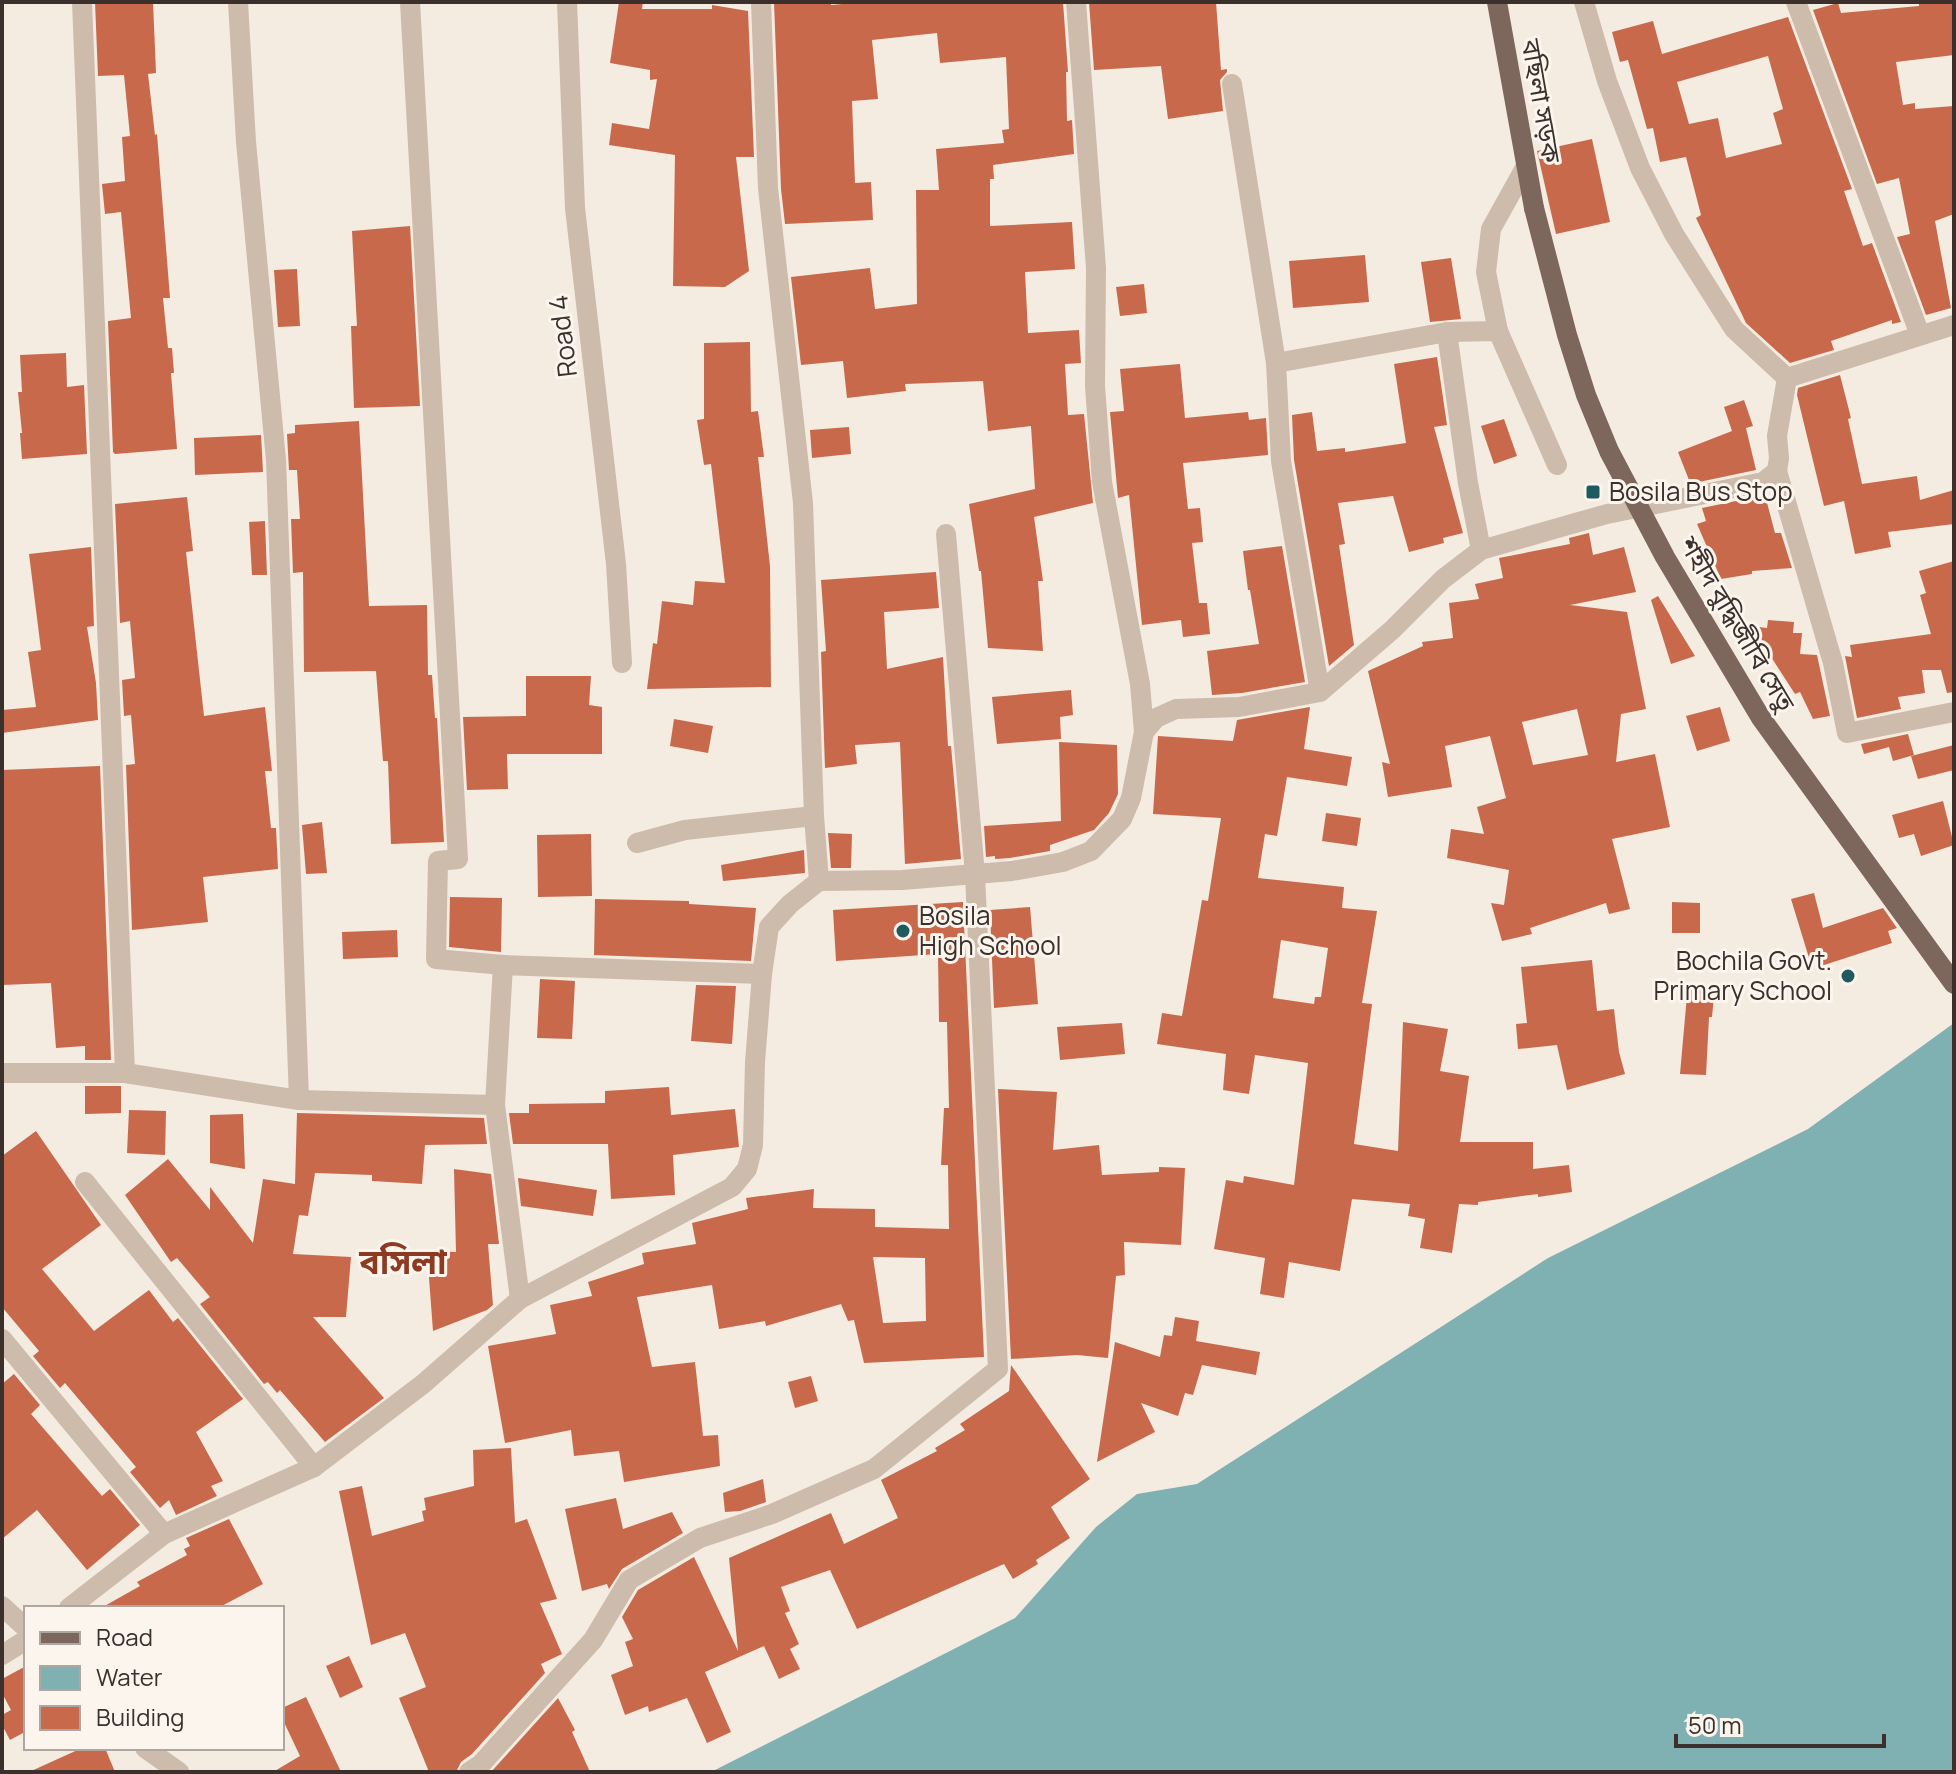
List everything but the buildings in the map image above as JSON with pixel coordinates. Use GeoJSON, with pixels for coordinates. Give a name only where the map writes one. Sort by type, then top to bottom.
{"type":"FeatureCollection","features":[{"type":"Feature","properties":{"kind":"main road","name":"বছিলা সড়ক"},"geometry":{"type":"LineString","coordinates":[[1497,2],[1534,208]]}},
{"type":"Feature","properties":{"kind":"main road","name":"শহীদ বুদ্ধিজীবি সেতু"},"geometry":{"type":"LineString","coordinates":[[1534,208],[1586,395],[1609,451],[1665,557],[1761,718],[1954,984]]}},
{"type":"Feature","properties":{"kind":"street"},"geometry":{"type":"LineString","coordinates":[[82,2],[125,1073]]}},
{"type":"Feature","properties":{"kind":"street"},"geometry":{"type":"LineString","coordinates":[[238,2],[246,142],[276,460],[299,1100]]}},
{"type":"Feature","properties":{"kind":"street"},"geometry":{"type":"LineString","coordinates":[[410,2],[458,859],[438,861],[436,959],[503,965],[762,974]]}},
{"type":"Feature","properties":{"kind":"street","name":"Road 4"},"geometry":{"type":"LineString","coordinates":[[567,2],[575,208],[616,564],[622,663]]}},
{"type":"Feature","properties":{"kind":"street"},"geometry":{"type":"LineString","coordinates":[[761,2],[768,188],[803,503],[819,881]]}},
{"type":"Feature","properties":{"kind":"street"},"geometry":{"type":"LineString","coordinates":[[72,1606],[164,1534],[314,1467],[423,1384],[520,1299],[732,1187],[747,1169],[753,1145],[755,1062],[769,927],[790,904],[819,881],[975,875],[1063,862],[1091,851],[1122,819],[1131,798],[1144,732],[1140,684],[1102,482],[1095,386],[1096,268],[1076,2]]}},
{"type":"Feature","properties":{"kind":"street"},"geometry":{"type":"LineString","coordinates":[[1584,2],[1607,81],[1640,168],[1674,234],[1734,329],[1787,378]]}},
{"type":"Feature","properties":{"kind":"street"},"geometry":{"type":"LineString","coordinates":[[1796,2],[1920,335]]}},
{"type":"Feature","properties":{"kind":"street"},"geometry":{"type":"LineString","coordinates":[[1232,84],[1276,363],[1281,461],[1320,692]]}},
{"type":"Feature","properties":{"kind":"street"},"geometry":{"type":"LineString","coordinates":[[1526,166],[1491,229],[1486,272],[1498,331],[1557,465]]}},
{"type":"Feature","properties":{"kind":"street"},"geometry":{"type":"LineString","coordinates":[[1787,378],[1954,325]]}},
{"type":"Feature","properties":{"kind":"street"},"geometry":{"type":"LineString","coordinates":[[1276,363],[1447,332],[1498,331]]}},
{"type":"Feature","properties":{"kind":"street"},"geometry":{"type":"LineString","coordinates":[[1447,332],[1468,483],[1481,550]]}},
{"type":"Feature","properties":{"kind":"street"},"geometry":{"type":"LineString","coordinates":[[1787,378],[1777,436],[1777,471],[1833,663],[1847,733],[1954,712]]}},
{"type":"Feature","properties":{"kind":"street"},"geometry":{"type":"LineString","coordinates":[[1144,732],[1156,718],[1176,709],[1239,707],[1320,692],[1392,630],[1443,579],[1481,550],[1607,514],[1763,482],[1777,471]]}},
{"type":"Feature","properties":{"kind":"street"},"geometry":{"type":"LineString","coordinates":[[469,1772],[501,1743],[593,1640],[629,1580],[700,1538],[772,1514],[874,1469],[998,1369],[975,875],[946,534]]}},
{"type":"Feature","properties":{"kind":"street"},"geometry":{"type":"LineString","coordinates":[[637,843],[685,830],[814,816]]}},
{"type":"Feature","properties":{"kind":"street"},"geometry":{"type":"LineString","coordinates":[[503,965],[495,1105],[520,1299]]}},
{"type":"Feature","properties":{"kind":"street"},"geometry":{"type":"LineString","coordinates":[[2,1073],[125,1073],[299,1100],[495,1105]]}},
{"type":"Feature","properties":{"kind":"street"},"geometry":{"type":"LineString","coordinates":[[85,1182],[314,1467]]}},
{"type":"Feature","properties":{"kind":"street"},"geometry":{"type":"LineString","coordinates":[[2,1339],[164,1534]]}},
{"type":"Feature","properties":{"kind":"street"},"geometry":{"type":"LineString","coordinates":[[2,1606],[24,1626]]}},
{"type":"Feature","properties":{"kind":"street"},"geometry":{"type":"LineString","coordinates":[[2,1655],[24,1641]]}},
{"type":"Feature","properties":{"kind":"street"},"geometry":{"type":"LineString","coordinates":[[148,1750],[179,1772]]}},
{"type":"Feature","properties":{"kind":"water"},"geometry":{"type":"Polygon","coordinates":[[[1954,1023],[1954,1772],[711,1772],[1015,1618],[1096,1527],[1137,1494],[1197,1484],[1548,1258],[1808,1129],[1954,1023]]]}},
{"type":"Feature","properties":{"kind":"place","name":"Bosila Bus Stop"},"geometry":{"type":"Point","coordinates":[1593,492]}},
{"type":"Feature","properties":{"kind":"place","name":"Bosila High School"},"geometry":{"type":"Point","coordinates":[903,931]}},
{"type":"Feature","properties":{"kind":"place","name":"Bochila Govt. Primary School"},"geometry":{"type":"Point","coordinates":[1848,976]}},
{"type":"Feature","properties":{"kind":"district","name":"বসিলা"},"geometry":{"type":"Point","coordinates":[403,1262]}}]}
